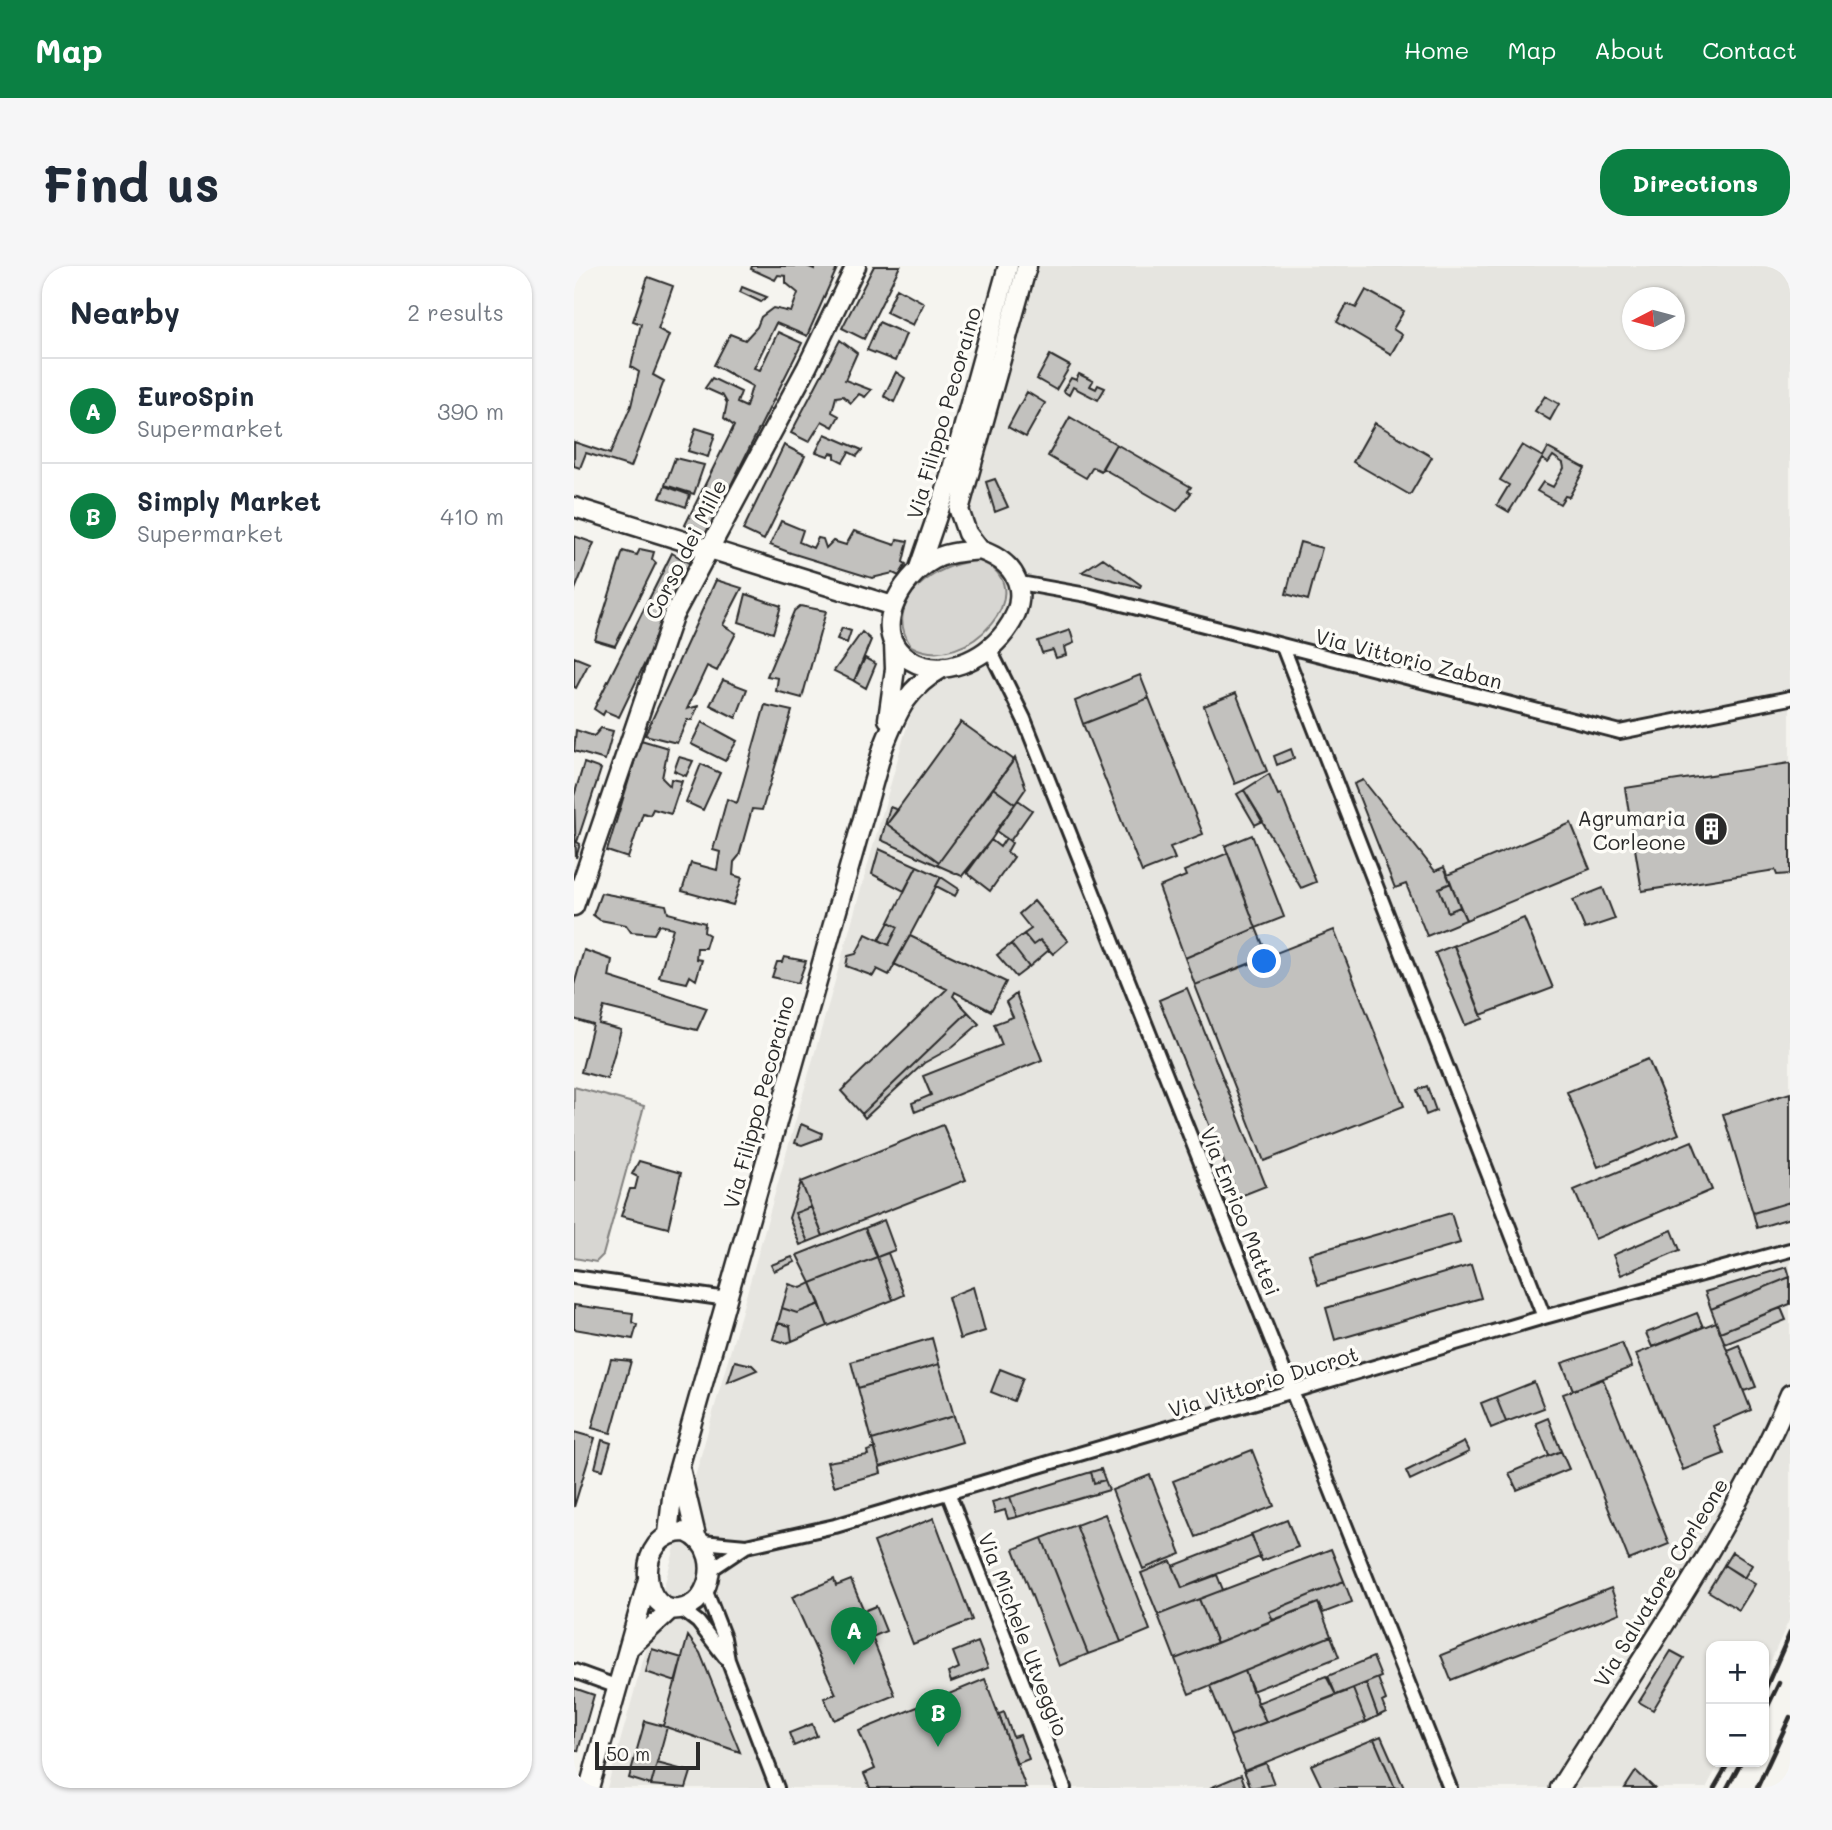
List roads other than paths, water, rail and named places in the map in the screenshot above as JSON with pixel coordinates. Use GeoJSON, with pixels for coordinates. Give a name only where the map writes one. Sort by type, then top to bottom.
{"type":"FeatureCollection","features":[{"type":"Feature","properties":{"kind":"street","name":"Corso dei Mille"},"geometry":{"type":"LineString","coordinates":[[574,906],[580,868],[673,616],[807,367],[856,266]]}},
{"type":"Feature","properties":{"kind":"street","name":"Via Filippo Pecoraino"},"geometry":{"type":"LineString","coordinates":[[918,571],[947,487],[1008,266]]}},
{"type":"Feature","properties":{"kind":"street","name":"Via Filippo Pecoraino"},"geometry":{"type":"LineString","coordinates":[[980,550],[967,533],[959,510],[1027,266]]}},
{"type":"Feature","properties":{"kind":"street"},"geometry":{"type":"LineString","coordinates":[[574,507],[892,606]]}},
{"type":"Feature","properties":{"kind":"street"},"geometry":{"type":"LineString","coordinates":[[980,550],[1000,557],[1012,568],[1020,583],[1014,617],[990,650],[944,667],[926,667],[910,660],[902,654],[894,639],[890,620],[892,606],[901,587],[933,560],[950,553],[980,550]]}},
{"type":"Feature","properties":{"kind":"street","name":"Via Vittorio Zaban"},"geometry":{"type":"LineString","coordinates":[[1020,583],[1087,595],[1620,732],[1790,698]]}},
{"type":"Feature","properties":{"kind":"street","name":"Via Filippo Pecoraino"},"geometry":{"type":"LineString","coordinates":[[883,748],[895,669],[894,639]]}},
{"type":"Feature","properties":{"kind":"street"},"geometry":{"type":"LineString","coordinates":[[1283,647],[1544,1317]]}},
{"type":"Feature","properties":{"kind":"street","name":"Via Enrico Mattei"},"geometry":{"type":"LineString","coordinates":[[990,650],[1024,719],[1450,1788]]}},
{"type":"Feature","properties":{"kind":"street","name":"Via Filippo Pecoraino"},"geometry":{"type":"LineString","coordinates":[[628,1649],[654,1549],[668,1534],[673,1489],[883,748],[896,713],[912,689],[944,667]]}},
{"type":"Feature","properties":{"kind":"street","name":"Via Vittorio Ducrot"},"geometry":{"type":"LineString","coordinates":[[746,1546],[948,1495],[1544,1317],[1790,1250]]}},
{"type":"Feature","properties":{"kind":"street"},"geometry":{"type":"LineString","coordinates":[[574,1277],[727,1299]]}},
{"type":"Feature","properties":{"kind":"street","name":"Via Salvatore Corleone"},"geometry":{"type":"LineString","coordinates":[[1560,1788],[1727,1521],[1772,1437],[1790,1394]]}},
{"type":"Feature","properties":{"kind":"street","name":"Via Filippo Pecoraino"},"geometry":{"type":"LineString","coordinates":[[680,1468],[710,1570]]}},
{"type":"Feature","properties":{"kind":"street","name":"Via Michele Utveggio"},"geometry":{"type":"LineString","coordinates":[[948,1495],[1064,1788]]}},
{"type":"Feature","properties":{"kind":"street"},"geometry":{"type":"LineString","coordinates":[[668,1534],[686,1532],[699,1539],[746,1546]]}},
{"type":"Feature","properties":{"kind":"street"},"geometry":{"type":"LineString","coordinates":[[590,1788],[628,1649],[676,1609],[696,1602],[705,1589],[710,1570],[746,1546]]}},
{"type":"Feature","properties":{"kind":"street"},"geometry":{"type":"LineString","coordinates":[[648,1579],[656,1600],[698,1622],[727,1660]]}},
{"type":"Feature","properties":{"kind":"street"},"geometry":{"type":"LineString","coordinates":[[705,1589],[724,1638],[727,1660],[777,1788]]}},
{"type":"Feature","properties":{"kind":"street"},"geometry":{"type":"LineString","coordinates":[[574,1671],[618,1687]]}},
{"type":"Feature","properties":{"kind":"railway"},"geometry":{"type":"LineString","coordinates":[[1769,1681],[1790,1633]]}},
{"type":"Feature","properties":{"kind":"railway"},"geometry":{"type":"LineString","coordinates":[[1769,1704],[1779,1683]]}},
{"type":"Feature","properties":{"kind":"railway"},"geometry":{"type":"LineString","coordinates":[[1757,1788],[1790,1717]]}},
{"type":"Feature","properties":{"kind":"railway"},"geometry":{"type":"LineString","coordinates":[[1714,1788],[1726,1767]]}},
{"type":"Feature","properties":{"kind":"railway"},"geometry":{"type":"LineString","coordinates":[[1727,1788],[1738,1767]]}},
{"type":"Feature","properties":{"kind":"place","name":"Agrumaria Corleone"},"geometry":{"type":"Point","coordinates":[1711,829]}},
{"type":"Feature","properties":{"kind":"place","name":"EuroSpin"},"geometry":{"type":"Point","coordinates":[854,1665]}},
{"type":"Feature","properties":{"kind":"place","name":"Simply Market"},"geometry":{"type":"Point","coordinates":[938,1747]}}]}
